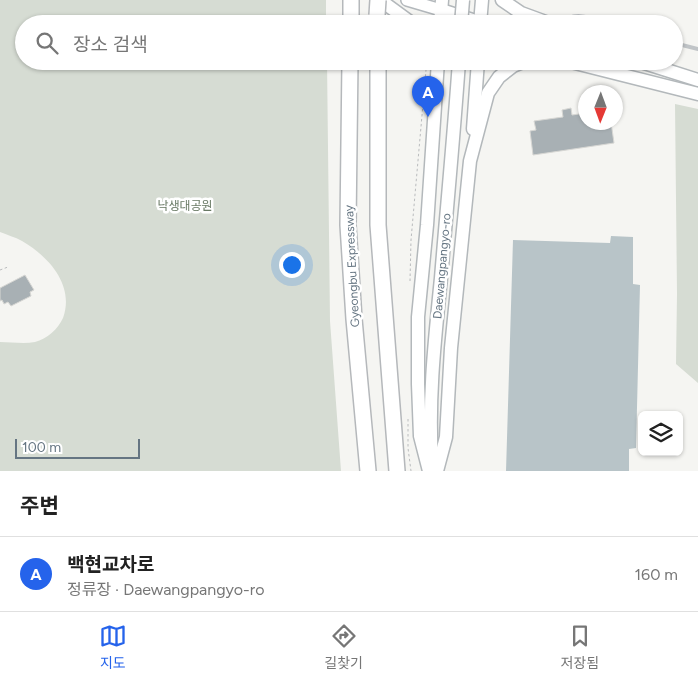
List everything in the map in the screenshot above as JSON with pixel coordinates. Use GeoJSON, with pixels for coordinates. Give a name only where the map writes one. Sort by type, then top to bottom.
{"type":"FeatureCollection","features":[{"type":"Feature","properties":{"kind":"highway"},"geometry":{"type":"LineString","coordinates":[[377,15],[378,0]]}},
{"type":"Feature","properties":{"kind":"highway","name":"Gyeongbu Expressway"},"geometry":{"type":"LineString","coordinates":[[350,70],[348,225],[354,319],[368,471]]}},
{"type":"Feature","properties":{"kind":"highway"},"geometry":{"type":"LineString","coordinates":[[378,70],[378,225],[397,471]]}},
{"type":"Feature","properties":{"kind":"main road"},"geometry":{"type":"LineString","coordinates":[[378,0],[387,4],[401,15]]}},
{"type":"Feature","properties":{"kind":"main road"},"geometry":{"type":"LineString","coordinates":[[407,0],[442,5],[463,15]]}},
{"type":"Feature","properties":{"kind":"main road"},"geometry":{"type":"LineString","coordinates":[[462,15],[463,0]]}},
{"type":"Feature","properties":{"kind":"main road"},"geometry":{"type":"LineString","coordinates":[[482,0],[482,15]]}},
{"type":"Feature","properties":{"kind":"main road"},"geometry":{"type":"LineString","coordinates":[[502,0],[526,15]]}},
{"type":"Feature","properties":{"kind":"main road"},"geometry":{"type":"LineString","coordinates":[[431,471],[420,436],[418,317],[427,225],[437,70]]}},
{"type":"Feature","properties":{"kind":"main road","name":"Daewangpangyo-ro"},"geometry":{"type":"LineString","coordinates":[[431,471],[430,437],[435,339],[450,187],[458,70]]}},
{"type":"Feature","properties":{"kind":"main road"},"geometry":{"type":"LineString","coordinates":[[437,471],[446,437],[450,348],[470,161],[477,70]]}},
{"type":"Feature","properties":{"kind":"main road"},"geometry":{"type":"LineString","coordinates":[[470,161],[488,93],[499,77],[508,70]]}},
{"type":"Feature","properties":{"kind":"main road"},"geometry":{"type":"LineString","coordinates":[[603,70],[698,94]]}},
{"type":"Feature","properties":{"kind":"main road"},"geometry":{"type":"LineString","coordinates":[[666,70],[698,80]]}},
{"type":"Feature","properties":{"kind":"lane"},"geometry":{"type":"LineString","coordinates":[[683,45],[698,49]]}},
{"type":"Feature","properties":{"kind":"path"},"geometry":{"type":"LineString","coordinates":[[0,270],[8,266]]}},
{"type":"Feature","properties":{"kind":"green space","name":"낙생대공원"},"geometry":{"type":"Polygon","coordinates":[[[0,0],[326,0],[326,15],[15,15],[15,70],[327,70],[330,321],[341,471],[0,471],[0,342],[31,343],[44,339],[61,322],[66,306],[62,283],[50,263],[32,247],[0,232],[0,0]]]}},
{"type":"Feature","properties":{"kind":"green space"},"geometry":{"type":"Polygon","coordinates":[[[675,104],[698,109],[698,383],[676,364],[675,104]]]}},
{"type":"Feature","properties":{"kind":"shaded area"},"geometry":{"type":"Polygon","coordinates":[[[611,236],[633,237],[633,284],[640,285],[636,448],[629,449],[629,471],[506,471],[513,240],[610,243],[611,236]]]}},
{"type":"Feature","properties":{"kind":"building"},"geometry":{"type":"Polygon","coordinates":[[[571,108],[572,115],[578,114],[578,130],[612,130],[614,143],[533,155],[530,131],[536,130],[534,121],[563,117],[562,110],[571,108]]]}},
{"type":"Feature","properties":{"kind":"building"},"geometry":{"type":"Polygon","coordinates":[[[25,275],[34,290],[30,292],[31,296],[11,306],[8,302],[4,304],[2,300],[0,301],[0,288],[25,275]]]}},
{"type":"Feature","properties":{"kind":"place","name":"백현교차로"},"geometry":{"type":"Point","coordinates":[428,117]}}]}
